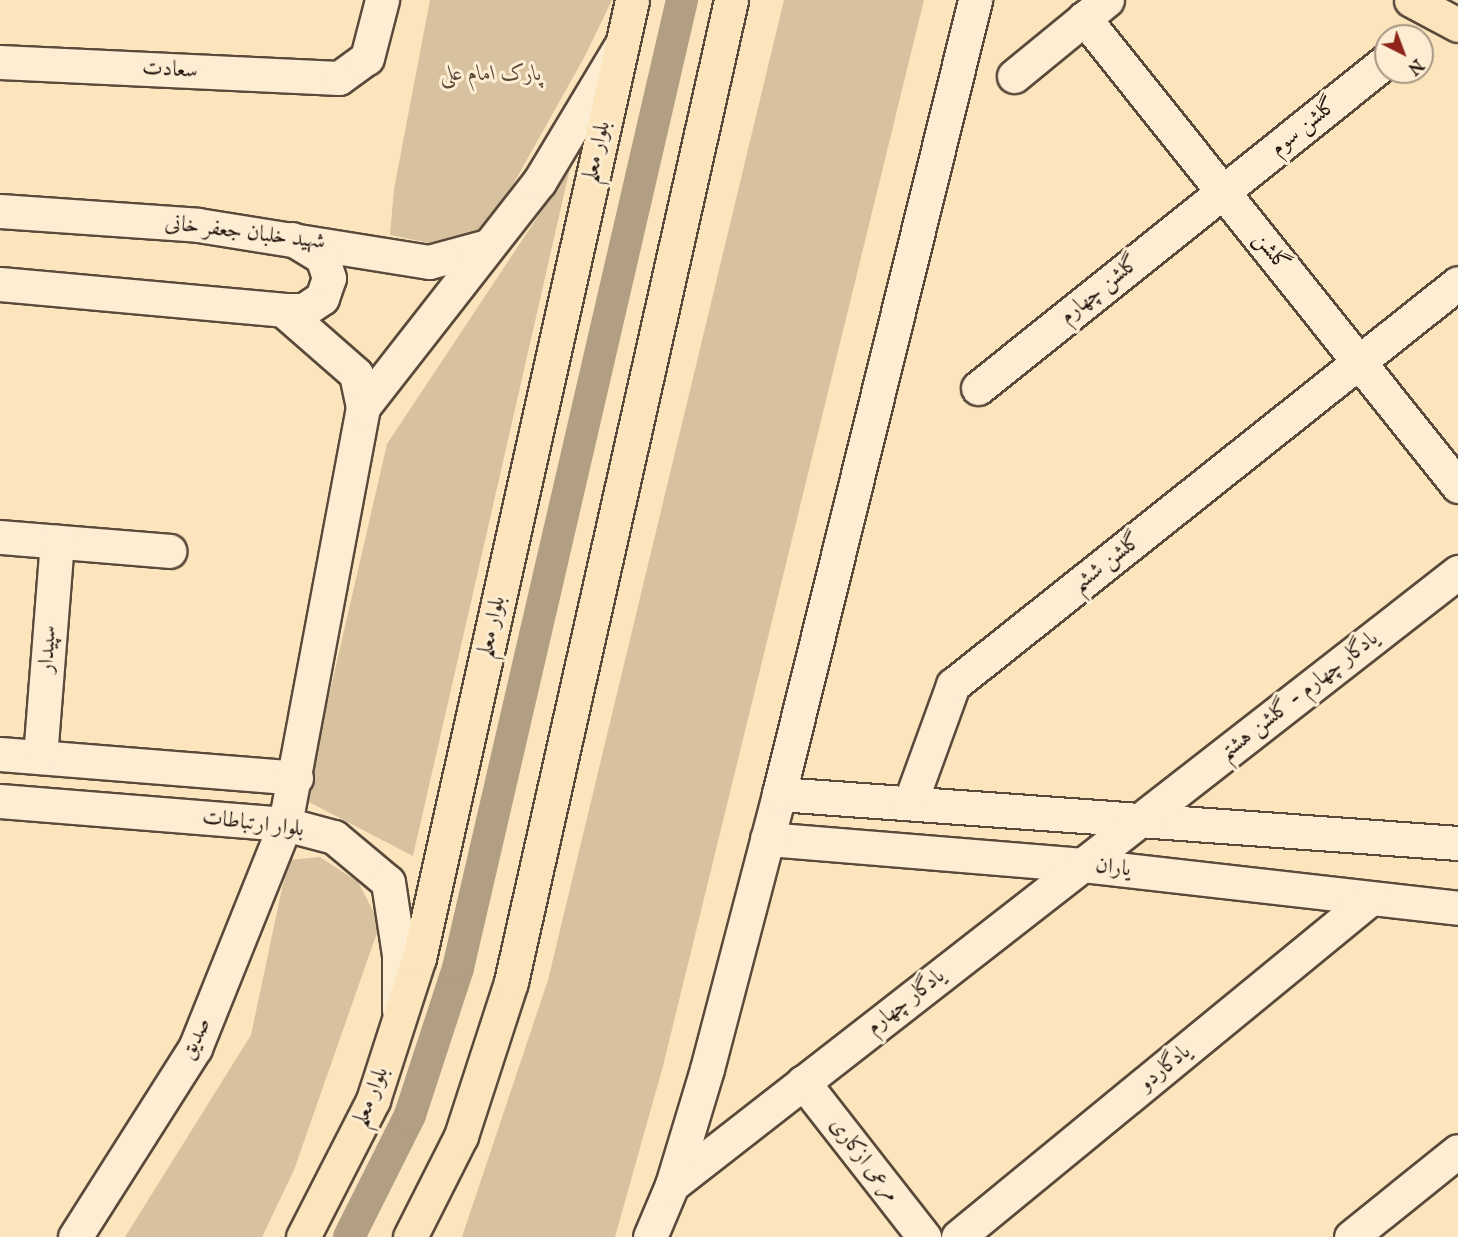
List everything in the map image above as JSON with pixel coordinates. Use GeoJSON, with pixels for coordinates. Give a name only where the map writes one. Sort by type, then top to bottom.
{"type":"FeatureCollection","features":[{"type":"Feature","properties":{"kind":"main road","name":"بلوار معلم"},"geometry":{"type":"LineString","coordinates":[[303,1237],[373,1100],[419,958],[632,0]]}},
{"type":"Feature","properties":{"kind":"main road"},"geometry":{"type":"LineString","coordinates":[[410,1237],[461,1137],[511,982],[731,0]]}},
{"type":"Feature","properties":{"kind":"main road"},"geometry":{"type":"LineString","coordinates":[[1412,0],[1458,25]]}},
{"type":"Feature","properties":{"kind":"street","name":"سعادت"},"geometry":{"type":"LineString","coordinates":[[0,62],[339,78],[367,58],[382,0]]}},
{"type":"Feature","properties":{"kind":"street"},"geometry":{"type":"LineString","coordinates":[[650,1237],[672,1185],[707,1069],[779,794],[975,0]]}},
{"type":"Feature","properties":{"kind":"street"},"geometry":{"type":"LineString","coordinates":[[1014,76],[1096,9]]}},
{"type":"Feature","properties":{"kind":"street","name":"گلشن"},"geometry":{"type":"LineString","coordinates":[[1096,9],[1223,192],[1458,486]]}},
{"type":"Feature","properties":{"kind":"street"},"geometry":{"type":"LineString","coordinates":[[363,407],[539,182],[621,46]]}},
{"type":"Feature","properties":{"kind":"street","name":"گلشن سوم"},"geometry":{"type":"LineString","coordinates":[[1223,192],[1374,71]]}},
{"type":"Feature","properties":{"kind":"street","name":"گلشن چهارم"},"geometry":{"type":"LineString","coordinates":[[978,388],[1223,192]]}},
{"type":"Feature","properties":{"kind":"street","name":"شهید خلبان جعفر خانی"},"geometry":{"type":"LineString","coordinates":[[0,211],[198,225],[291,238],[429,262],[488,246]]}},
{"type":"Feature","properties":{"kind":"street"},"geometry":{"type":"LineString","coordinates":[[0,284],[304,310],[322,298],[329,278],[322,257],[291,238]]}},
{"type":"Feature","properties":{"kind":"street","name":"گلشن ششم"},"geometry":{"type":"LineString","coordinates":[[910,803],[952,685],[1458,283]]}},
{"type":"Feature","properties":{"kind":"street"},"geometry":{"type":"LineString","coordinates":[[283,310],[356,374],[363,407]]}},
{"type":"Feature","properties":{"kind":"street","name":"صدیق"},"geometry":{"type":"LineString","coordinates":[[75,1237],[195,1048],[285,824],[296,778],[363,407]]}},
{"type":"Feature","properties":{"kind":"street"},"geometry":{"type":"LineString","coordinates":[[0,537],[168,551]]}},
{"type":"Feature","properties":{"kind":"street","name":"سپیدار"},"geometry":{"type":"LineString","coordinates":[[40,757],[57,542]]}},
{"type":"Feature","properties":{"kind":"street","name":"یادگار چهارم - گلشن هشتم"},"geometry":{"type":"LineString","coordinates":[[1140,820],[1458,572]]}},
{"type":"Feature","properties":{"kind":"street"},"geometry":{"type":"LineString","coordinates":[[0,754],[296,778]]}},
{"type":"Feature","properties":{"kind":"street"},"geometry":{"type":"LineString","coordinates":[[779,794],[1458,843]]}},
{"type":"Feature","properties":{"kind":"street","name":"بلوار ارتباطات"},"geometry":{"type":"LineString","coordinates":[[0,801],[285,824],[334,837],[387,882],[399,955],[399,1020]]}},
{"type":"Feature","properties":{"kind":"street","name":"یادگار چهارم"},"geometry":{"type":"LineString","coordinates":[[672,1185],[1140,820]]}},
{"type":"Feature","properties":{"kind":"street","name":"یاران"},"geometry":{"type":"LineString","coordinates":[[767,839],[1083,865],[1458,908]]}},
{"type":"Feature","properties":{"kind":"street","name":"یادگار‌دو"},"geometry":{"type":"LineString","coordinates":[[958,1237],[1371,898]]}},
{"type":"Feature","properties":{"kind":"street","name":"مرعی ازکاری"},"geometry":{"type":"LineString","coordinates":[[803,1082],[924,1237]]}},
{"type":"Feature","properties":{"kind":"street"},"geometry":{"type":"LineString","coordinates":[[1351,1237],[1458,1150]]}},
{"type":"Feature","properties":{"kind":"green space","name":"پارک امام علی"},"geometry":{"type":"Polygon","coordinates":[[[430,0],[612,0],[585,56],[496,215],[478,233],[449,247],[390,235],[394,189],[430,0]]]}},
{"type":"Feature","properties":{"kind":"green space"},"geometry":{"type":"Polygon","coordinates":[[[784,0],[924,0],[663,1066],[615,1237],[462,1237],[548,980],[784,0]]]}},
{"type":"Feature","properties":{"kind":"green space"},"geometry":{"type":"Polygon","coordinates":[[[570,168],[413,856],[305,800],[387,444],[570,168]]]}},
{"type":"Feature","properties":{"kind":"green space"},"geometry":{"type":"Polygon","coordinates":[[[320,857],[358,882],[380,924],[294,1170],[262,1237],[125,1237],[251,1035],[288,860],[320,857]]]}},
{"type":"Feature","properties":{"kind":"waterway"},"geometry":{"type":"LineString","coordinates":[[349,1237],[410,1115],[458,968],[682,0]]}}]}
